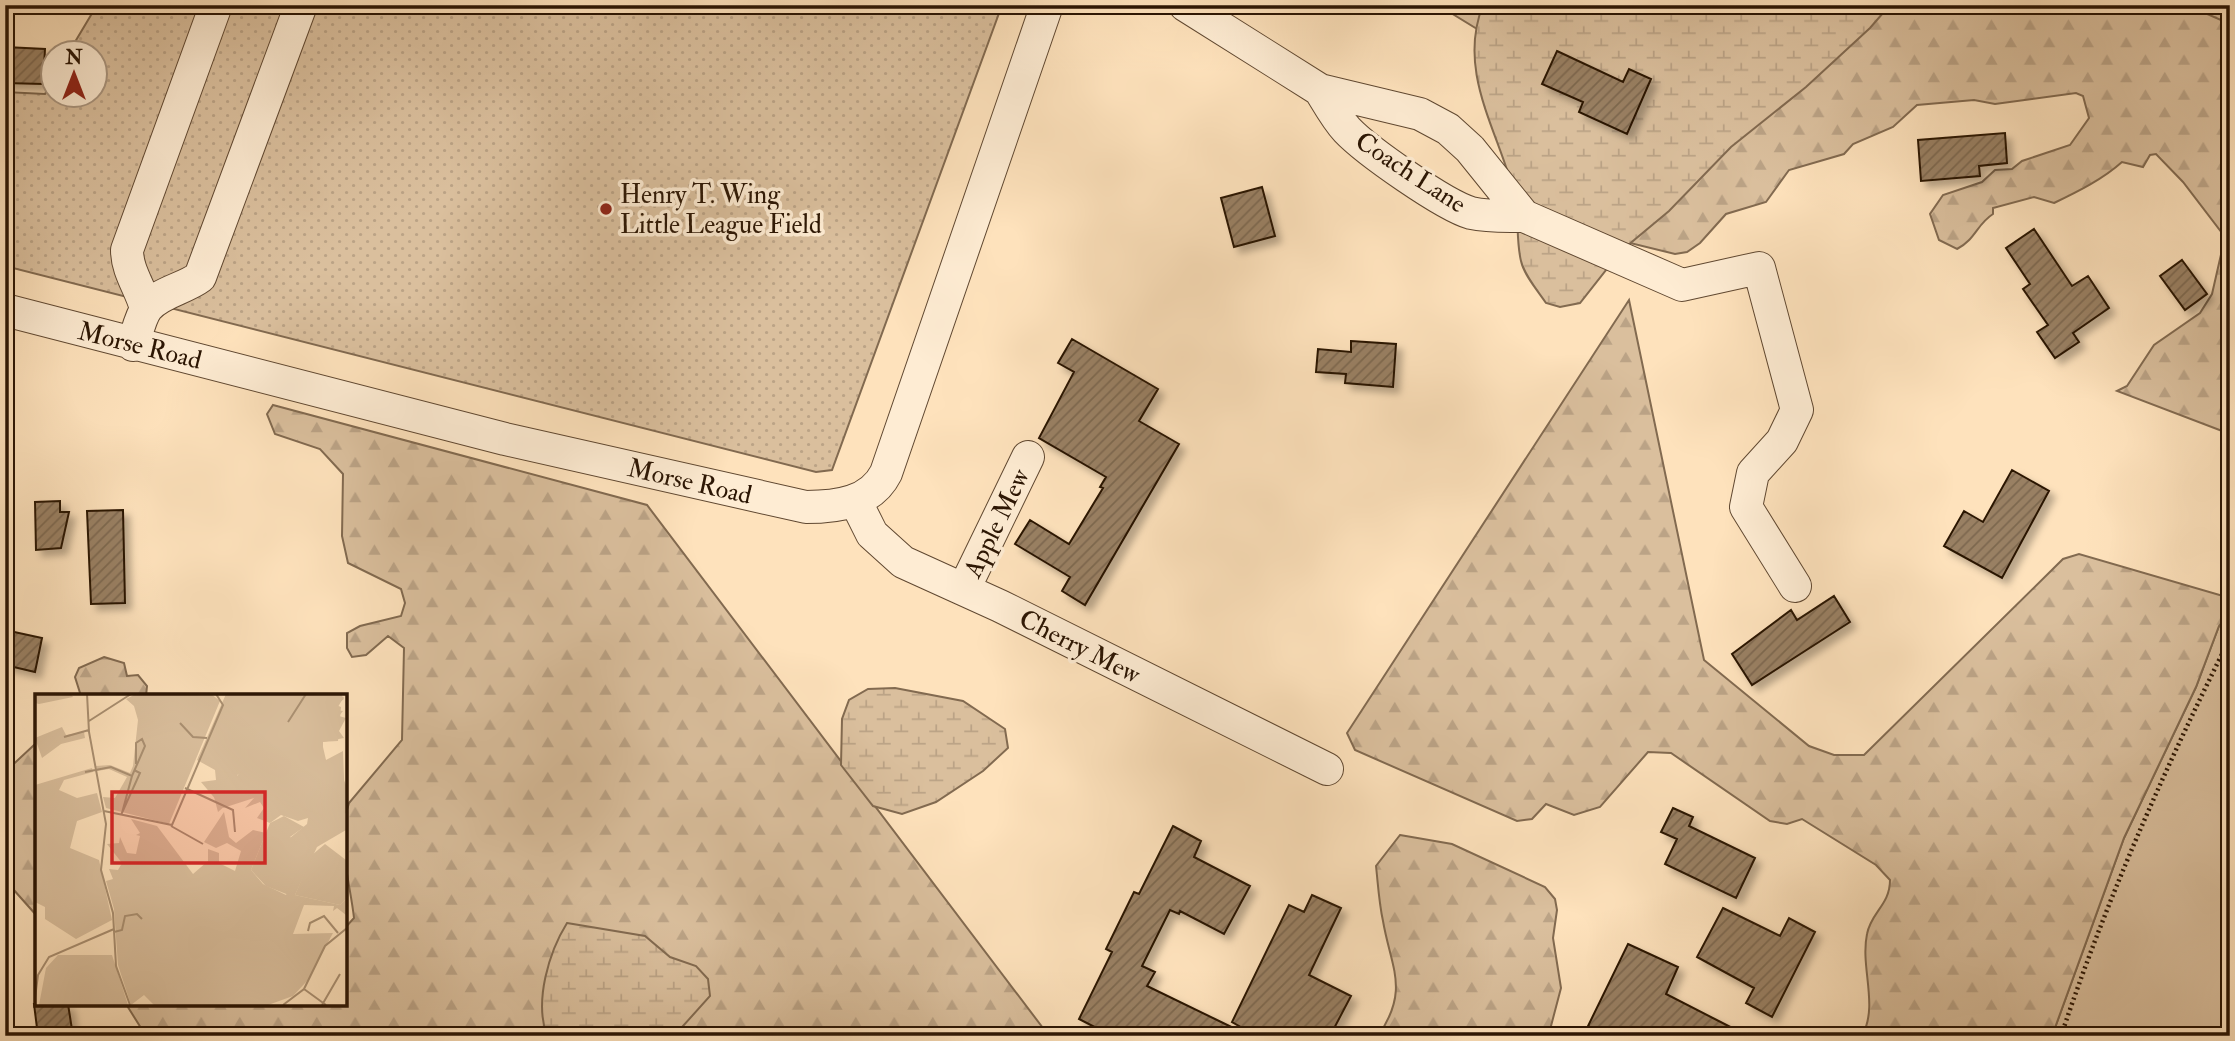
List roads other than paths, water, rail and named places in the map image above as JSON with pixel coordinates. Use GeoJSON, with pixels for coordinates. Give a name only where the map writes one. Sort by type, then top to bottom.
{"type":"FeatureCollection","features":[{"type":"Feature","properties":{"kind":"street"},"geometry":{"type":"LineString","coordinates":[[134,345],[146,308],[141,290],[127,266],[127,250],[216,5]]}},
{"type":"Feature","properties":{"kind":"street"},"geometry":{"type":"LineString","coordinates":[[146,308],[163,295],[188,286],[200,277],[301,5]]}},
{"type":"Feature","properties":{"kind":"street","name":"Morse Road"},"geometry":{"type":"LineString","coordinates":[[5,310],[505,439],[806,507],[824,507],[855,500],[879,486],[886,472],[1046,5]]}},
{"type":"Feature","properties":{"kind":"street","name":"Coach Lane"},"geometry":{"type":"LineString","coordinates":[[1185,5],[1320,90],[1420,114],[1448,129],[1469,149],[1524,216]]}},
{"type":"Feature","properties":{"kind":"street","name":"Coach Lane"},"geometry":{"type":"LineString","coordinates":[[1320,90],[1345,128],[1361,144],[1446,201],[1469,212],[1497,217],[1524,216],[1682,285],[1759,268],[1797,410],[1782,441],[1753,472],[1746,507],[1796,586]]}},
{"type":"Feature","properties":{"kind":"street","name":"Apple Mew"},"geometry":{"type":"LineString","coordinates":[[964,589],[1028,457]]}},
{"type":"Feature","properties":{"kind":"street","name":"Cherry Mew"},"geometry":{"type":"LineString","coordinates":[[855,500],[881,544],[903,562],[964,589],[1327,769]]}},
{"type":"Feature","properties":{"kind":"place","name":"Henry T. Wing Little League Field"},"geometry":{"type":"Point","coordinates":[606,209]}}]}
